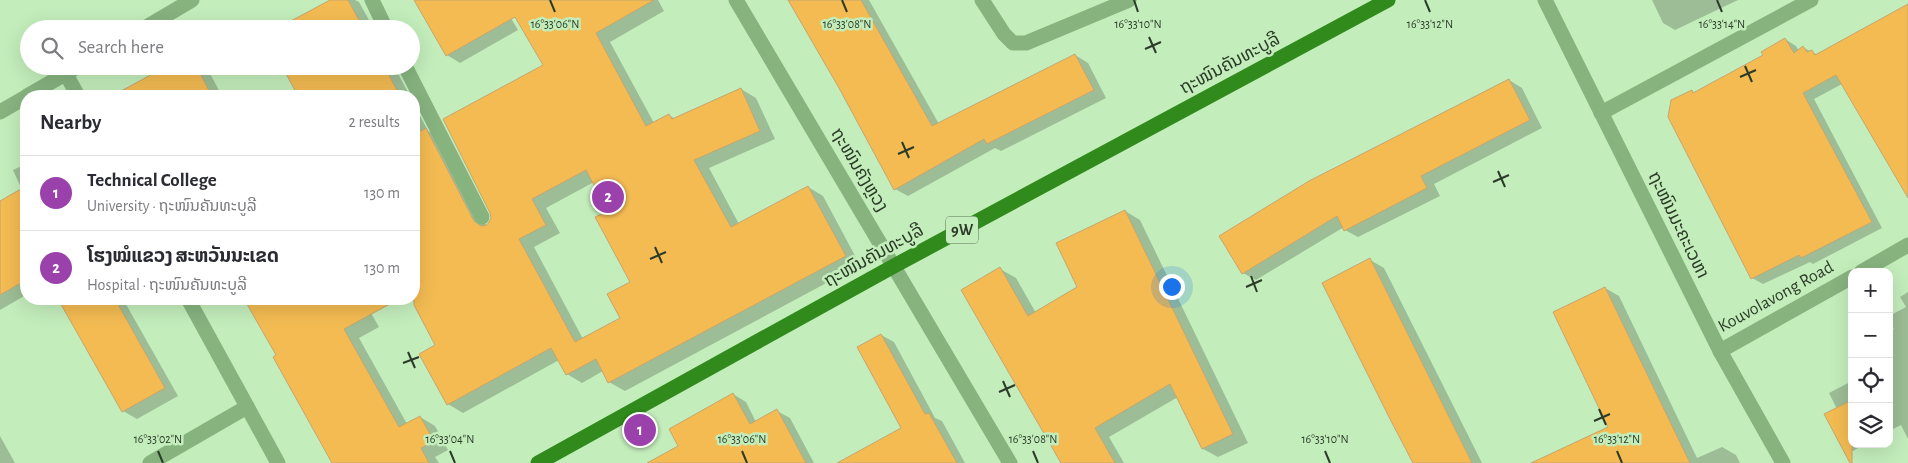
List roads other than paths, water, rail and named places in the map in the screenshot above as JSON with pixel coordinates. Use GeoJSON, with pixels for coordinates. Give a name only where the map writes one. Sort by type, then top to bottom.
{"type":"FeatureCollection","features":[{"type":"Feature","properties":{"kind":"main road","name":"ຖະໜົນຄັນທະບູລີ"},"geometry":{"type":"LineString","coordinates":[[538,463],[894,266],[1388,0]]}},
{"type":"Feature","properties":{"kind":"street"},"geometry":{"type":"LineString","coordinates":[[158,20],[192,0]]}},
{"type":"Feature","properties":{"kind":"street"},"geometry":{"type":"LineString","coordinates":[[372,0],[382,20]]}},
{"type":"Feature","properties":{"kind":"street","name":"ຖະໜົນຄັງຫຼວງ"},"geometry":{"type":"LineString","coordinates":[[736,0],[1010,463]]}},
{"type":"Feature","properties":{"kind":"street"},"geometry":{"type":"LineString","coordinates":[[982,0],[1004,34],[1013,44],[1026,43],[1129,0]]}},
{"type":"Feature","properties":{"kind":"street","name":"ຖະໜົນມະຄະເວຫາ"},"geometry":{"type":"LineString","coordinates":[[1545,0],[1720,351],[1783,463]]}},
{"type":"Feature","properties":{"kind":"street"},"geometry":{"type":"LineString","coordinates":[[1601,113],[1811,0]]}},
{"type":"Feature","properties":{"kind":"street"},"geometry":{"type":"LineString","coordinates":[[39,90],[64,75]]}},
{"type":"Feature","properties":{"kind":"street"},"geometry":{"type":"LineString","coordinates":[[67,75],[75,90]]}},
{"type":"Feature","properties":{"kind":"street"},"geometry":{"type":"LineString","coordinates":[[410,75],[417,90]]}},
{"type":"Feature","properties":{"kind":"street"},"geometry":{"type":"LineString","coordinates":[[420,95],[482,217]]}},
{"type":"Feature","properties":{"kind":"street"},"geometry":{"type":"LineString","coordinates":[[0,112],[20,101]]}},
{"type":"Feature","properties":{"kind":"street","name":"Kouvolavong Road"},"geometry":{"type":"LineString","coordinates":[[1867,268],[1908,245]]}},
{"type":"Feature","properties":{"kind":"street","name":"Kouvolavong Road"},"geometry":{"type":"LineString","coordinates":[[1720,351],[1848,279]]}},
{"type":"Feature","properties":{"kind":"street"},"geometry":{"type":"LineString","coordinates":[[191,305],[278,463]]}},
{"type":"Feature","properties":{"kind":"street"},"geometry":{"type":"LineString","coordinates":[[150,463],[247,407]]}},
{"type":"Feature","properties":{"kind":"place","name":"ໂຮງໝໍແຂວງ ສະຫວັນນະເຂດ"},"geometry":{"type":"Point","coordinates":[608,197]}},
{"type":"Feature","properties":{"kind":"place","name":"Technical College"},"geometry":{"type":"Point","coordinates":[640,430]}}]}
